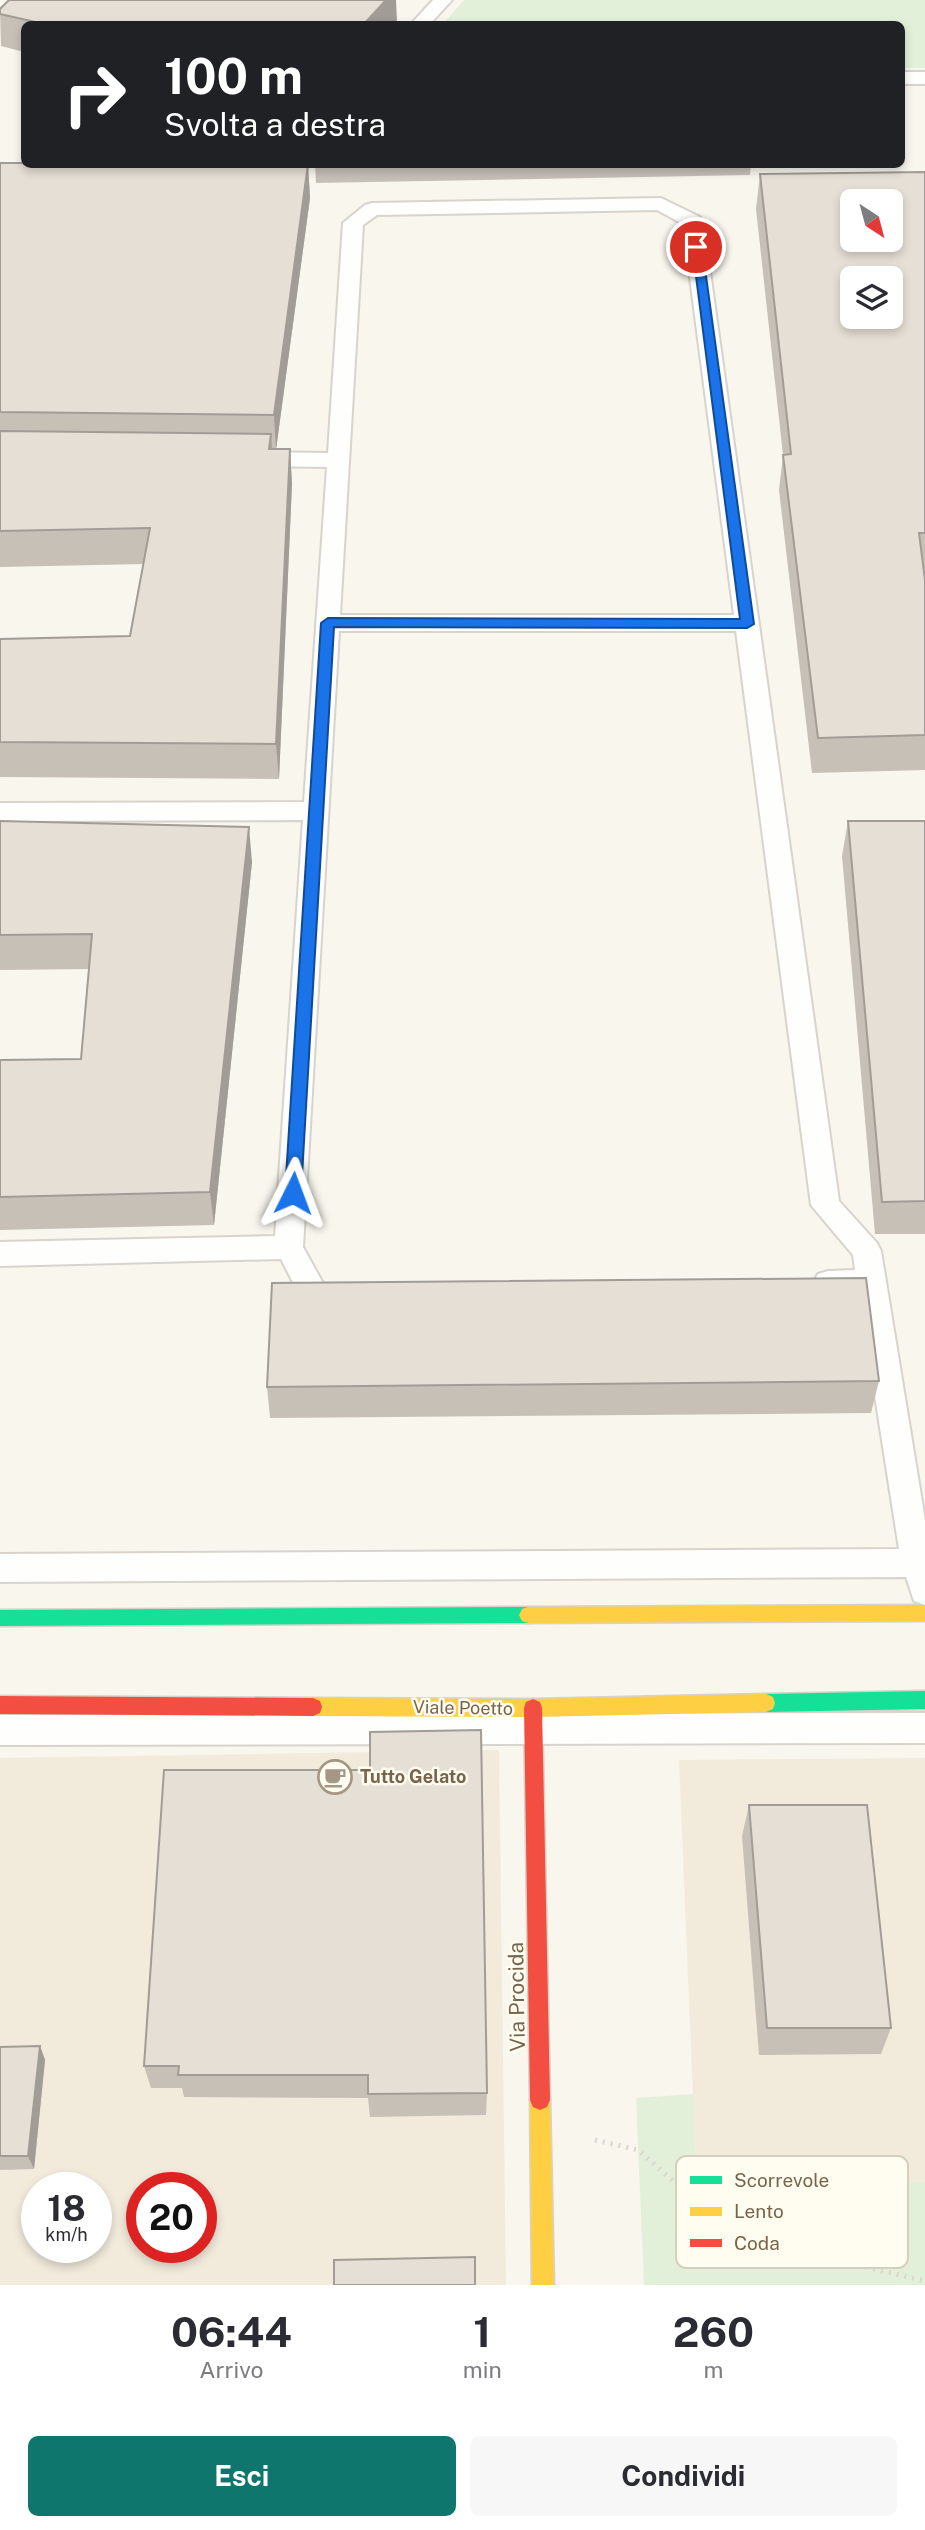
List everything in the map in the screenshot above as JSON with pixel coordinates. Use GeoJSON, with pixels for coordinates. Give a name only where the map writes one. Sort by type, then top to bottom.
{"type":"FeatureCollection","features":[{"type":"Feature","properties":{"kind":"main road"},"geometry":{"type":"LineString","coordinates":[[0,1618],[925,1613]]}},
{"type":"Feature","properties":{"kind":"main road","name":"Viale Poetto"},"geometry":{"type":"LineString","coordinates":[[0,1705],[533,1719],[925,1700]]}},
{"type":"Feature","properties":{"kind":"main road","name":"Via Procida"},"geometry":{"type":"LineString","coordinates":[[533,1719],[542,2285]]}},
{"type":"Feature","properties":{"kind":"lane"},"geometry":{"type":"LineString","coordinates":[[423,21],[443,0]]}},
{"type":"Feature","properties":{"kind":"lane"},"geometry":{"type":"LineString","coordinates":[[905,78],[925,78]]}},
{"type":"Feature","properties":{"kind":"lane"},"geometry":{"type":"LineString","coordinates":[[0,1568],[923,1573],[911,1531],[867,1251],[825,1205],[693,221],[662,204],[372,209],[353,223],[289,1247],[315,1297],[357,1296]]}},
{"type":"Feature","properties":{"kind":"lane"},"geometry":{"type":"LineString","coordinates":[[230,459],[338,460]]}},
{"type":"Feature","properties":{"kind":"lane"},"geometry":{"type":"LineString","coordinates":[[328,623],[747,624]]}},
{"type":"Feature","properties":{"kind":"lane"},"geometry":{"type":"LineString","coordinates":[[0,812],[317,811]]}},
{"type":"Feature","properties":{"kind":"lane"},"geometry":{"type":"LineString","coordinates":[[0,1254],[289,1247]]}},
{"type":"Feature","properties":{"kind":"lane"},"geometry":{"type":"LineString","coordinates":[[803,1284],[873,1282]]}},
{"type":"Feature","properties":{"kind":"lane","name":"Viale Poetto"},"geometry":{"type":"LineString","coordinates":[[0,1730],[533,1719],[925,1728]]}},
{"type":"Feature","properties":{"kind":"path"},"geometry":{"type":"LineString","coordinates":[[540,2127],[638,2150],[676,2183]]}},
{"type":"Feature","properties":{"kind":"path"},"geometry":{"type":"LineString","coordinates":[[870,2268],[925,2281]]}},
{"type":"Feature","properties":{"kind":"shaded area"},"geometry":{"type":"Polygon","coordinates":[[[499,1750],[506,2285],[0,2285],[0,1758],[499,1750]]]}},
{"type":"Feature","properties":{"kind":"shaded area"},"geometry":{"type":"Polygon","coordinates":[[[925,1758],[925,2182],[908,2181],[908,2156],[695,2156],[679,1760],[925,1758]]]}},
{"type":"Feature","properties":{"kind":"green space"},"geometry":{"type":"Polygon","coordinates":[[[464,0],[925,0],[925,68],[905,68],[905,21],[446,21],[464,0]]]}},
{"type":"Feature","properties":{"kind":"green space"},"geometry":{"type":"Polygon","coordinates":[[[693,2094],[695,2156],[676,2156],[676,2268],[908,2268],[908,2181],[925,2182],[925,2285],[644,2285],[636,2098],[693,2094]]]}},
{"type":"Feature","properties":{"kind":"building"},"geometry":{"type":"Polygon","coordinates":[[[9,0],[386,0],[367,21],[31,21],[0,14],[0,9],[9,0]]]}},
{"type":"Feature","properties":{"kind":"building"},"geometry":{"type":"Polygon","coordinates":[[[0,163],[21,163],[21,168],[307,168],[274,415],[0,412],[0,163]]]}},
{"type":"Feature","properties":{"kind":"building"},"geometry":{"type":"Polygon","coordinates":[[[925,172],[925,533],[919,533],[925,580],[925,735],[818,738],[783,455],[791,454],[760,174],[925,172]]]}},
{"type":"Feature","properties":{"kind":"building"},"geometry":{"type":"Polygon","coordinates":[[[0,431],[271,434],[269,449],[290,449],[276,744],[0,742],[0,639],[130,636],[150,528],[0,531],[0,431]]]}},
{"type":"Feature","properties":{"kind":"building"},"geometry":{"type":"Polygon","coordinates":[[[0,821],[249,827],[210,1192],[0,1197],[0,1060],[81,1059],[92,934],[0,935],[0,821]]]}},
{"type":"Feature","properties":{"kind":"building"},"geometry":{"type":"Polygon","coordinates":[[[848,821],[925,821],[925,1201],[882,1202],[848,821]]]}},
{"type":"Feature","properties":{"kind":"building"},"geometry":{"type":"Polygon","coordinates":[[[866,1278],[879,1381],[267,1387],[272,1283],[866,1278]]]}},
{"type":"Feature","properties":{"kind":"building"},"geometry":{"type":"Polygon","coordinates":[[[481,1730],[487,2093],[368,2094],[368,2075],[178,2075],[179,2066],[144,2066],[164,1770],[370,1770],[370,1732],[481,1730]]]}},
{"type":"Feature","properties":{"kind":"building"},"geometry":{"type":"Polygon","coordinates":[[[749,1805],[867,1805],[891,2028],[767,2028],[749,1805]]]}},
{"type":"Feature","properties":{"kind":"building"},"geometry":{"type":"Polygon","coordinates":[[[40,2046],[28,2156],[0,2156],[0,2047],[40,2046]]]}},
{"type":"Feature","properties":{"kind":"building"},"geometry":{"type":"Polygon","coordinates":[[[475,2257],[475,2285],[334,2285],[334,2260],[475,2257]]]}},
{"type":"Feature","properties":{"kind":"traffic: fast"},"geometry":{"type":"LineString","coordinates":[[0,1618],[528,1615]]}},
{"type":"Feature","properties":{"kind":"traffic: fast"},"geometry":{"type":"LineString","coordinates":[[766,1703],[925,1700]]}},
{"type":"Feature","properties":{"kind":"traffic: slow"},"geometry":{"type":"LineString","coordinates":[[528,1615],[925,1613]]}},
{"type":"Feature","properties":{"kind":"traffic: slow"},"geometry":{"type":"LineString","coordinates":[[313,1707],[533,1708],[766,1703]]}},
{"type":"Feature","properties":{"kind":"traffic: slow"},"geometry":{"type":"LineString","coordinates":[[540,2100],[543,2285]]}},
{"type":"Feature","properties":{"kind":"traffic: jam"},"geometry":{"type":"LineString","coordinates":[[0,1705],[313,1707]]}},
{"type":"Feature","properties":{"kind":"traffic: jam"},"geometry":{"type":"LineString","coordinates":[[533,1708],[540,2100]]}},
{"type":"Feature","properties":{"kind":"place","name":"Tutto Gelato"},"geometry":{"type":"Point","coordinates":[335,1777]}},
{"type":"Feature","properties":{"kind":"route"},"geometry":{"type":"LineString","coordinates":[[293,1193],[328,623],[747,624],[696,247]]}}]}
